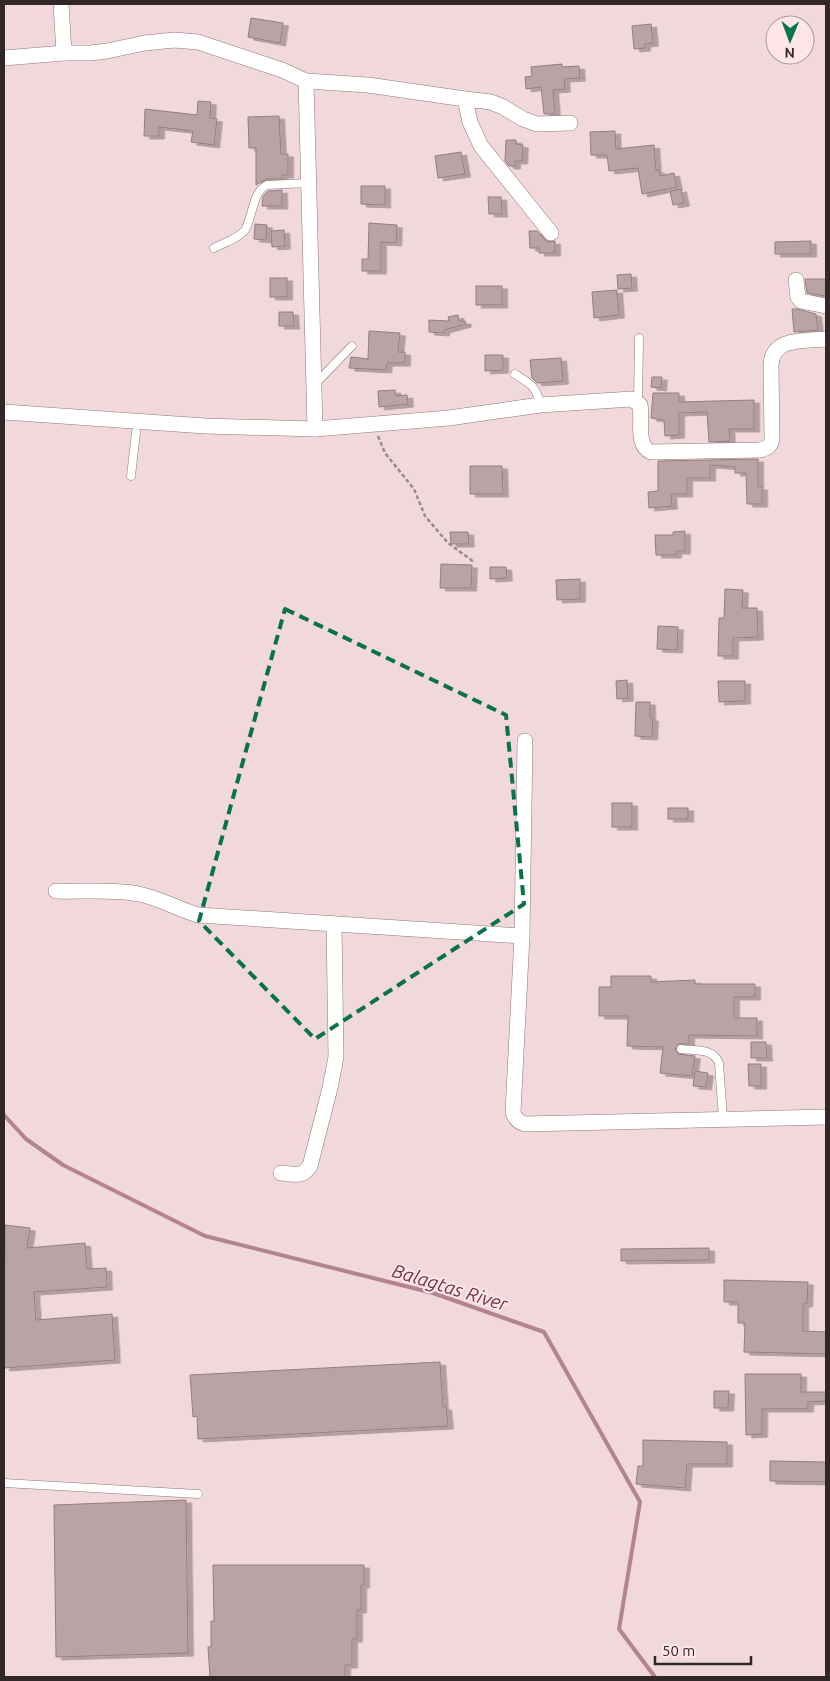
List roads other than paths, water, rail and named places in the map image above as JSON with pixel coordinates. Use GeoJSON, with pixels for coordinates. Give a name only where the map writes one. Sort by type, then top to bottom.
{"type":"FeatureCollection","features":[{"type":"Feature","properties":{"kind":"street"},"geometry":{"type":"LineString","coordinates":[[62,4],[64,53]]}},
{"type":"Feature","properties":{"kind":"street"},"geometry":{"type":"LineString","coordinates":[[4,58],[64,53],[91,53],[144,43],[174,40],[198,42],[282,70],[306,81],[368,86],[465,99],[497,105],[537,124],[570,123]]}},
{"type":"Feature","properties":{"kind":"street"},"geometry":{"type":"LineString","coordinates":[[306,81],[315,429]]}},
{"type":"Feature","properties":{"kind":"street"},"geometry":{"type":"LineString","coordinates":[[465,99],[470,122],[480,146],[552,233]]}},
{"type":"Feature","properties":{"kind":"street"},"geometry":{"type":"LineString","coordinates":[[796,280],[798,297],[801,301],[826,306]]}},
{"type":"Feature","properties":{"kind":"street"},"geometry":{"type":"LineString","coordinates":[[4,412],[137,426],[315,429],[449,418],[540,405],[625,399],[638,401],[641,409],[642,443],[646,450],[651,452],[760,450],[767,448],[772,440],[771,365],[774,351],[779,346],[786,344],[826,339]]}},
{"type":"Feature","properties":{"kind":"street"},"geometry":{"type":"LineString","coordinates":[[525,741],[522,936],[513,1112],[518,1122],[525,1124],[826,1117]]}},
{"type":"Feature","properties":{"kind":"street"},"geometry":{"type":"LineString","coordinates":[[56,892],[120,892],[137,894],[151,897],[183,911],[198,915],[522,936]]}},
{"type":"Feature","properties":{"kind":"street"},"geometry":{"type":"LineString","coordinates":[[281,1173],[300,1174],[304,1173],[310,1166],[333,1074],[336,1057],[334,924]]}},
{"type":"Feature","properties":{"kind":"lane"},"geometry":{"type":"LineString","coordinates":[[214,248],[245,230],[257,198],[264,186],[308,184]]}},
{"type":"Feature","properties":{"kind":"lane"},"geometry":{"type":"LineString","coordinates":[[638,401],[639,338]]}},
{"type":"Feature","properties":{"kind":"lane"},"geometry":{"type":"LineString","coordinates":[[313,386],[352,346]]}},
{"type":"Feature","properties":{"kind":"lane"},"geometry":{"type":"LineString","coordinates":[[516,374],[533,386],[538,393],[540,405]]}},
{"type":"Feature","properties":{"kind":"lane"},"geometry":{"type":"LineString","coordinates":[[131,476],[137,426]]}},
{"type":"Feature","properties":{"kind":"lane"},"geometry":{"type":"LineString","coordinates":[[681,1050],[714,1053],[717,1057],[723,1119]]}},
{"type":"Feature","properties":{"kind":"lane"},"geometry":{"type":"LineString","coordinates":[[4,1483],[198,1494]]}},
{"type":"Feature","properties":{"kind":"waterway","name":"Balagtas River"},"geometry":{"type":"LineString","coordinates":[[4,1115],[26,1139],[63,1165],[205,1236],[433,1293],[544,1332],[640,1502],[619,1629],[655,1677]]}}]}
